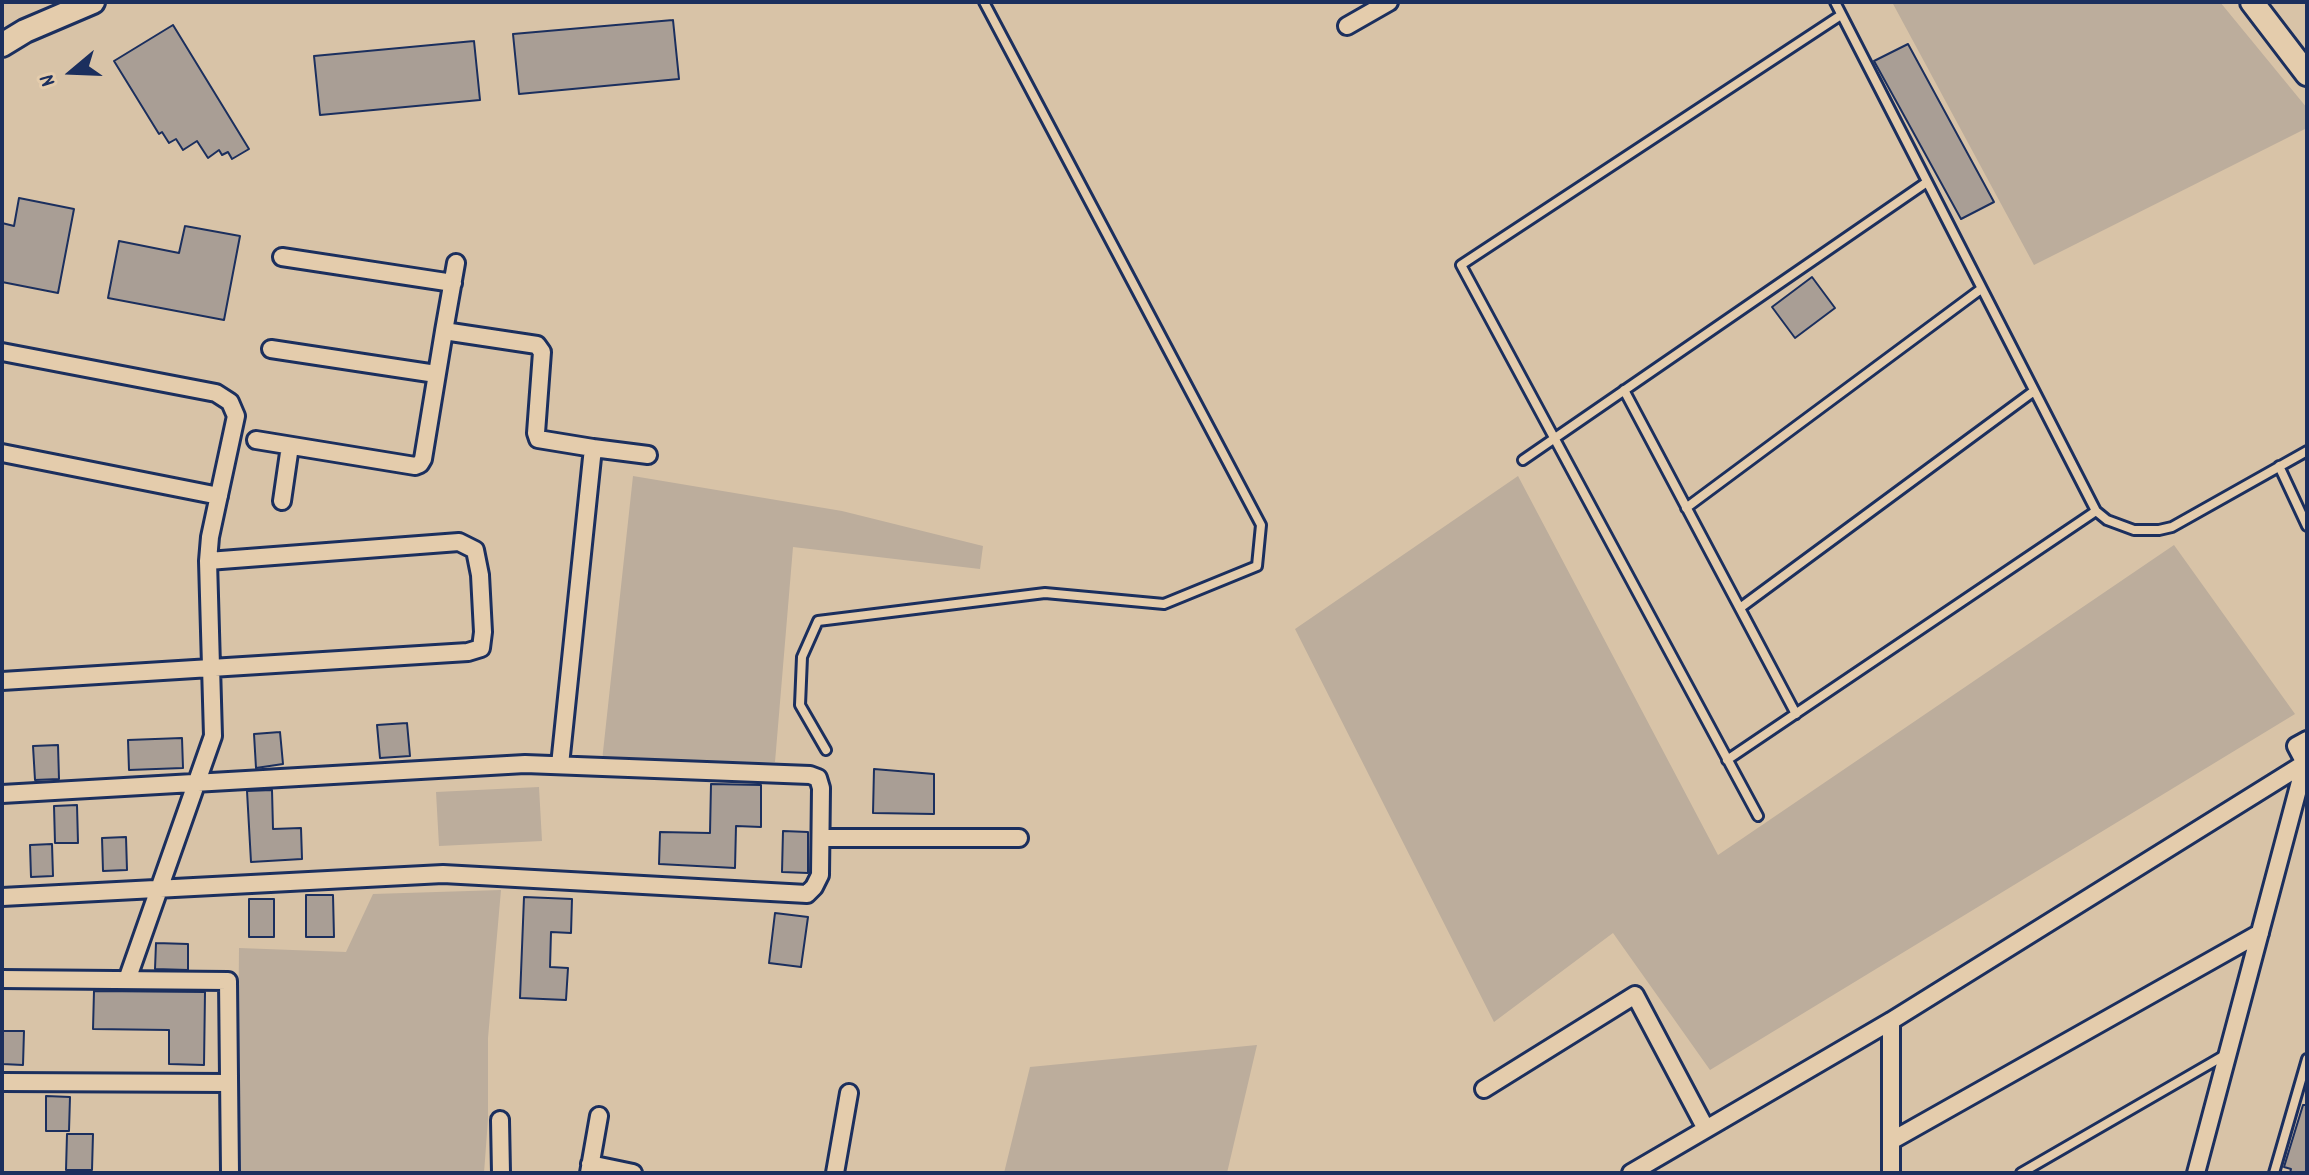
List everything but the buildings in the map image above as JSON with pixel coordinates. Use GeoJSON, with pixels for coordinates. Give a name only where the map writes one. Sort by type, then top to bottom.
{"type":"FeatureCollection","features":[{"type":"Feature","properties":{"kind":"main road"},"geometry":{"type":"LineString","coordinates":[[2,45],[25,31],[93,2]]}},
{"type":"Feature","properties":{"kind":"main road"},"geometry":{"type":"LineString","coordinates":[[2252,2],[2307,74]]}},
{"type":"Feature","properties":{"kind":"street"},"geometry":{"type":"LineString","coordinates":[[1347,26],[1389,2]]}},
{"type":"Feature","properties":{"kind":"street"},"geometry":{"type":"LineString","coordinates":[[282,257],[453,283]]}},
{"type":"Feature","properties":{"kind":"street"},"geometry":{"type":"LineString","coordinates":[[256,440],[415,466],[420,464],[456,263]]}},
{"type":"Feature","properties":{"kind":"street"},"geometry":{"type":"LineString","coordinates":[[444,331],[541,347],[538,439],[648,455]]}},
{"type":"Feature","properties":{"kind":"street"},"geometry":{"type":"LineString","coordinates":[[271,349],[436,374]]}},
{"type":"Feature","properties":{"kind":"street"},"geometry":{"type":"LineString","coordinates":[[2,352],[216,393],[230,402],[236,416],[210,537],[208,561],[213,736],[127,980]]}},
{"type":"Feature","properties":{"kind":"street"},"geometry":{"type":"LineString","coordinates":[[282,501],[290,446]]}},
{"type":"Feature","properties":{"kind":"street"},"geometry":{"type":"LineString","coordinates":[[560,765],[593,448]]}},
{"type":"Feature","properties":{"kind":"street"},"geometry":{"type":"LineString","coordinates":[[2,453],[219,496]]}},
{"type":"Feature","properties":{"kind":"street"},"geometry":{"type":"LineString","coordinates":[[2,681],[211,670],[468,652],[481,648],[480,575],[475,550],[459,542],[208,561]]}},
{"type":"Feature","properties":{"kind":"street"},"geometry":{"type":"LineString","coordinates":[[2196,1173],[2305,763],[2296,746],[2307,740]]}},
{"type":"Feature","properties":{"kind":"street"},"geometry":{"type":"LineString","coordinates":[[1631,1173],[1891,1021],[2305,763]]}},
{"type":"Feature","properties":{"kind":"street"},"geometry":{"type":"LineString","coordinates":[[2,794],[525,764],[810,775],[818,778],[821,788],[820,875],[807,894],[443,874],[2,897]]}},
{"type":"Feature","properties":{"kind":"street"},"geometry":{"type":"LineString","coordinates":[[821,838],[1019,838]]}},
{"type":"Feature","properties":{"kind":"street"},"geometry":{"type":"LineString","coordinates":[[1891,1141],[2260,933]]}},
{"type":"Feature","properties":{"kind":"street"},"geometry":{"type":"LineString","coordinates":[[2,979],[228,981],[230,1173]]}},
{"type":"Feature","properties":{"kind":"street"},"geometry":{"type":"LineString","coordinates":[[1484,1089],[1635,995],[1706,1129]]}},
{"type":"Feature","properties":{"kind":"street"},"geometry":{"type":"LineString","coordinates":[[1891,1021],[1891,1173]]}},
{"type":"Feature","properties":{"kind":"street"},"geometry":{"type":"LineString","coordinates":[[2,1082],[229,1083]]}},
{"type":"Feature","properties":{"kind":"street"},"geometry":{"type":"LineString","coordinates":[[835,1173],[849,1093]]}},
{"type":"Feature","properties":{"kind":"street"},"geometry":{"type":"LineString","coordinates":[[599,1116],[589,1168],[633,1173]]}},
{"type":"Feature","properties":{"kind":"street"},"geometry":{"type":"LineString","coordinates":[[500,1120],[501,1173]]}},
{"type":"Feature","properties":{"kind":"lane"},"geometry":{"type":"LineString","coordinates":[[826,750],[800,705],[802,657],[818,621],[1045,593],[1164,604],[1257,566],[1261,525],[984,2]]}},
{"type":"Feature","properties":{"kind":"lane"},"geometry":{"type":"LineString","coordinates":[[1835,2],[2096,511],[2120,526],[2134,530],[2172,527],[2307,451]]}},
{"type":"Feature","properties":{"kind":"lane"},"geometry":{"type":"LineString","coordinates":[[1758,816],[1461,265],[1841,15]]}},
{"type":"Feature","properties":{"kind":"lane"},"geometry":{"type":"LineString","coordinates":[[1523,460],[1927,182]]}},
{"type":"Feature","properties":{"kind":"lane"},"geometry":{"type":"LineString","coordinates":[[1686,508],[1981,289]]}},
{"type":"Feature","properties":{"kind":"lane"},"geometry":{"type":"LineString","coordinates":[[1624,390],[1796,714]]}},
{"type":"Feature","properties":{"kind":"lane"},"geometry":{"type":"LineString","coordinates":[[1740,608],[2034,391]]}},
{"type":"Feature","properties":{"kind":"lane"},"geometry":{"type":"LineString","coordinates":[[2279,466],[2307,526]]}},
{"type":"Feature","properties":{"kind":"lane"},"geometry":{"type":"LineString","coordinates":[[1727,760],[2096,511]]}},
{"type":"Feature","properties":{"kind":"lane"},"geometry":{"type":"LineString","coordinates":[[2021,1173],[2228,1053]]}},
{"type":"Feature","properties":{"kind":"lane"},"geometry":{"type":"LineString","coordinates":[[2274,1173],[2307,1059]]}},
{"type":"Feature","properties":{"kind":"shaded area"},"geometry":{"type":"Polygon","coordinates":[[[1892,2],[2220,2],[2307,108],[2307,128],[2034,265],[1892,2]]]}},
{"type":"Feature","properties":{"kind":"shaded area"},"geometry":{"type":"Polygon","coordinates":[[[633,476],[842,511],[983,546],[980,569],[793,547],[775,762],[602,761],[633,476]]]}},
{"type":"Feature","properties":{"kind":"shaded area"},"geometry":{"type":"Polygon","coordinates":[[[1518,476],[1718,855],[2174,545],[2295,714],[1710,1070],[1613,933],[1494,1022],[1295,629],[1518,476]]]}},
{"type":"Feature","properties":{"kind":"shaded area"},"geometry":{"type":"Polygon","coordinates":[[[539,787],[542,841],[439,846],[436,792],[539,787]]]}},
{"type":"Feature","properties":{"kind":"shaded area"},"geometry":{"type":"Polygon","coordinates":[[[501,890],[488,1038],[484,1173],[237,1173],[239,948],[346,952],[373,894],[501,890]]]}},
{"type":"Feature","properties":{"kind":"shaded area"},"geometry":{"type":"Polygon","coordinates":[[[1257,1045],[1227,1173],[1004,1173],[1030,1067],[1257,1045]]]}}]}
